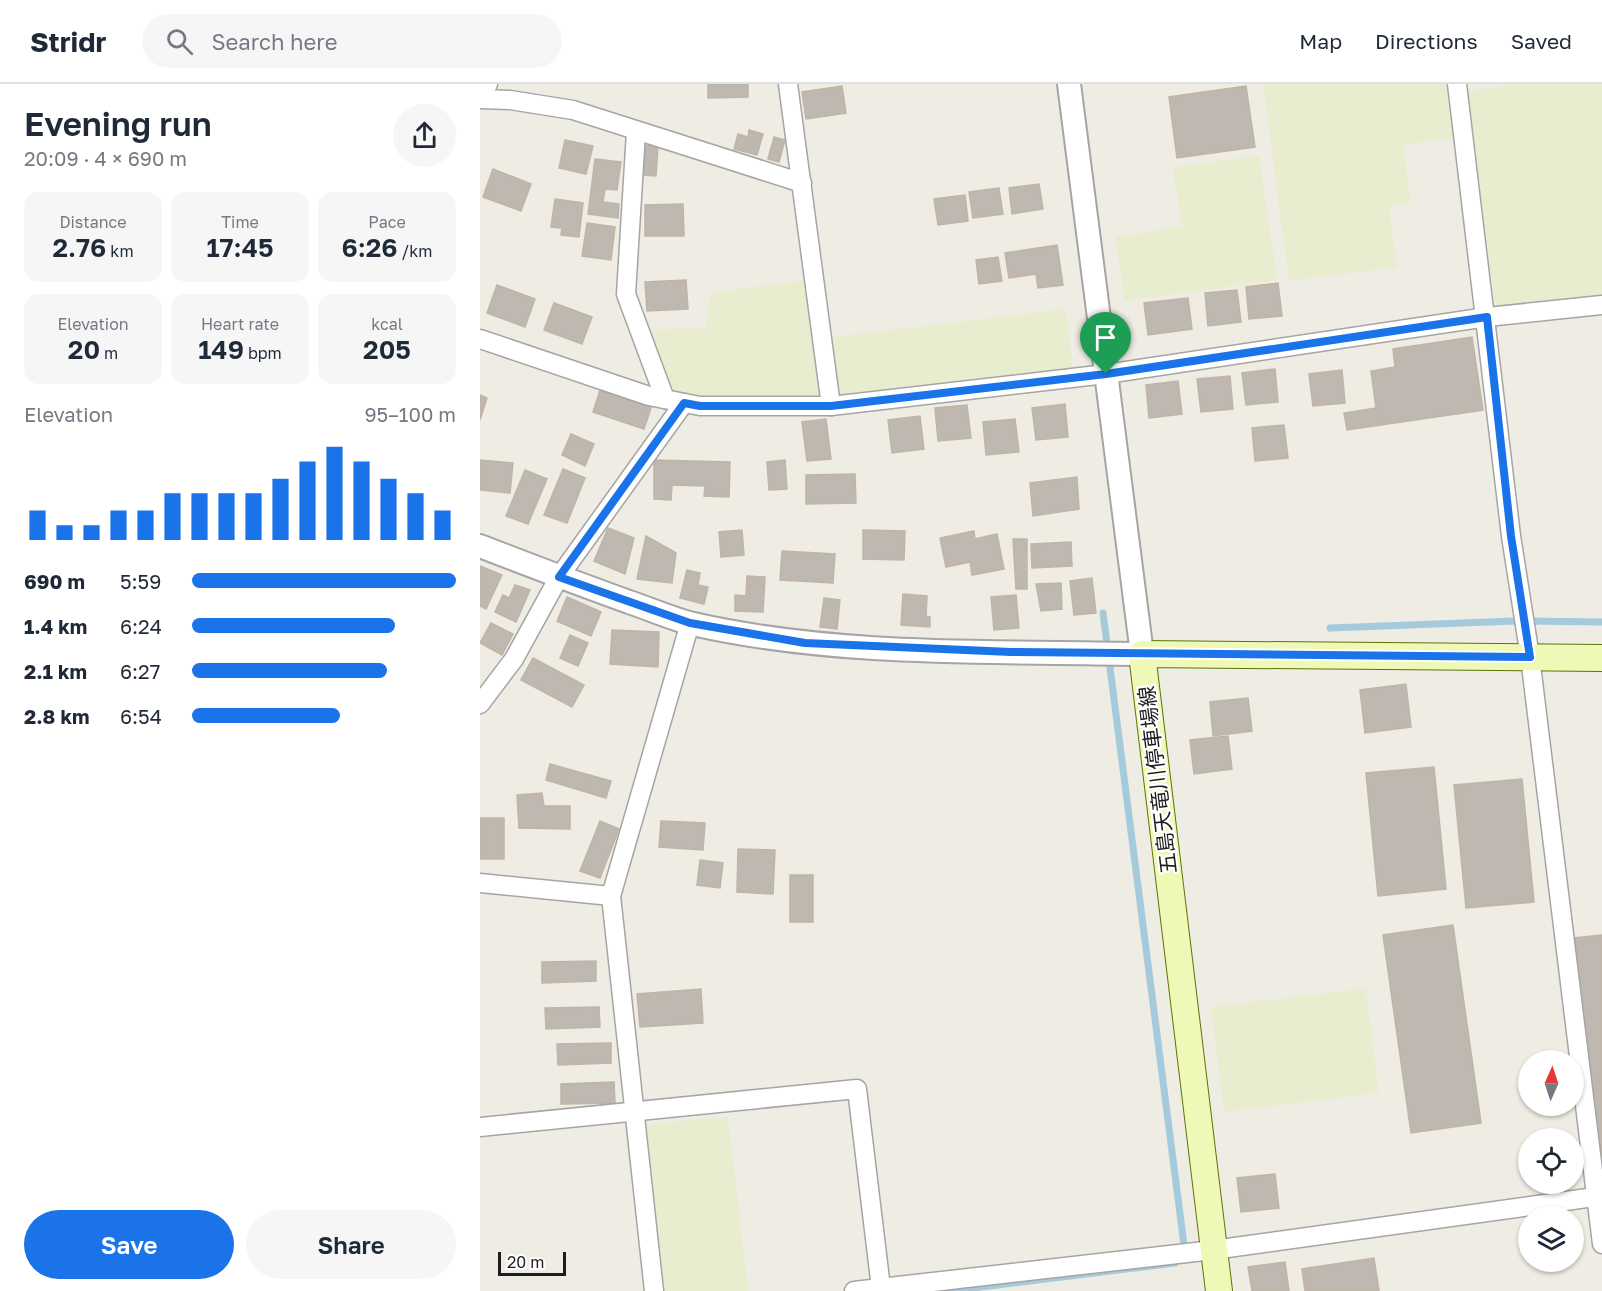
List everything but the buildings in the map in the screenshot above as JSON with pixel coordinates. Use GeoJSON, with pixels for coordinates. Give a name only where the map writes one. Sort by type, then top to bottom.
{"type":"FeatureCollection","features":[{"type":"Feature","properties":{"kind":"main road","name":"五島天竜川停車場線"},"geometry":{"type":"LineString","coordinates":[[1219,1291],[1142,654],[1602,658]]}},
{"type":"Feature","properties":{"kind":"street"},"geometry":{"type":"LineString","coordinates":[[488,84],[480,98],[510,100],[573,110],[801,183]]}},
{"type":"Feature","properties":{"kind":"street"},"geometry":{"type":"LineString","coordinates":[[788,84],[831,406]]}},
{"type":"Feature","properties":{"kind":"street"},"geometry":{"type":"LineString","coordinates":[[480,546],[559,577],[690,623],[805,643],[945,650],[1142,654],[1069,84]]}},
{"type":"Feature","properties":{"kind":"street"},"geometry":{"type":"LineString","coordinates":[[1457,84],[1487,317],[1511,536],[1530,657],[1599,1197],[1602,1244]]}},
{"type":"Feature","properties":{"kind":"street"},"geometry":{"type":"LineString","coordinates":[[636,132],[626,294],[665,399]]}},
{"type":"Feature","properties":{"kind":"street"},"geometry":{"type":"LineString","coordinates":[[480,339],[665,399],[684,403],[700,406],[831,406],[1106,374],[1487,317],[1602,305]]}},
{"type":"Feature","properties":{"kind":"street"},"geometry":{"type":"LineString","coordinates":[[480,704],[514,660],[559,577],[684,403]]}},
{"type":"Feature","properties":{"kind":"street"},"geometry":{"type":"LineString","coordinates":[[654,1291],[610,896],[690,623]]}},
{"type":"Feature","properties":{"kind":"street"},"geometry":{"type":"LineString","coordinates":[[480,883],[610,896]]}},
{"type":"Feature","properties":{"kind":"street"},"geometry":{"type":"LineString","coordinates":[[480,1127],[635,1109],[857,1089],[881,1288]]}},
{"type":"Feature","properties":{"kind":"street"},"geometry":{"type":"LineString","coordinates":[[854,1291],[1213,1250],[1599,1197]]}},
{"type":"Feature","properties":{"kind":"green space"},"geometry":{"type":"Polygon","coordinates":[[[1263,84],[1446,84],[1453,138],[1403,145],[1411,203],[1389,206],[1397,267],[1289,281],[1263,84]]]}},
{"type":"Feature","properties":{"kind":"green space"},"geometry":{"type":"Polygon","coordinates":[[[1519,84],[1602,84],[1602,300],[1496,313],[1467,91],[1519,84]]]}},
{"type":"Feature","properties":{"kind":"green space"},"geometry":{"type":"Polygon","coordinates":[[[1259,155],[1277,280],[1125,301],[1115,237],[1182,227],[1173,168],[1259,155]]]}},
{"type":"Feature","properties":{"kind":"green space"},"geometry":{"type":"Polygon","coordinates":[[[805,280],[820,392],[815,400],[696,396],[674,391],[647,330],[706,328],[711,293],[805,280]]]}},
{"type":"Feature","properties":{"kind":"green space"},"geometry":{"type":"Polygon","coordinates":[[[1066,309],[1073,369],[840,397],[833,337],[1066,309]]]}},
{"type":"Feature","properties":{"kind":"green space"},"geometry":{"type":"Polygon","coordinates":[[[1366,988],[1379,1093],[1224,1112],[1211,1007],[1366,988]]]}},
{"type":"Feature","properties":{"kind":"green space"},"geometry":{"type":"Polygon","coordinates":[[[728,1116],[748,1291],[664,1291],[646,1125],[728,1116]]]}},
{"type":"Feature","properties":{"kind":"waterway"},"geometry":{"type":"LineString","coordinates":[[1103,613],[1185,1253]]}},
{"type":"Feature","properties":{"kind":"waterway"},"geometry":{"type":"LineString","coordinates":[[1330,628],[1515,621],[1602,622]]}},
{"type":"Feature","properties":{"kind":"waterway"},"geometry":{"type":"LineString","coordinates":[[949,1291],[1175,1263]]}},
{"type":"Feature","properties":{"kind":"route"},"geometry":{"type":"LineString","coordinates":[[1487,317],[1511,536],[1530,657],[1011,652],[805,643],[690,623],[559,577],[684,403],[700,406],[831,406],[1106,374],[1487,317]]}}]}
